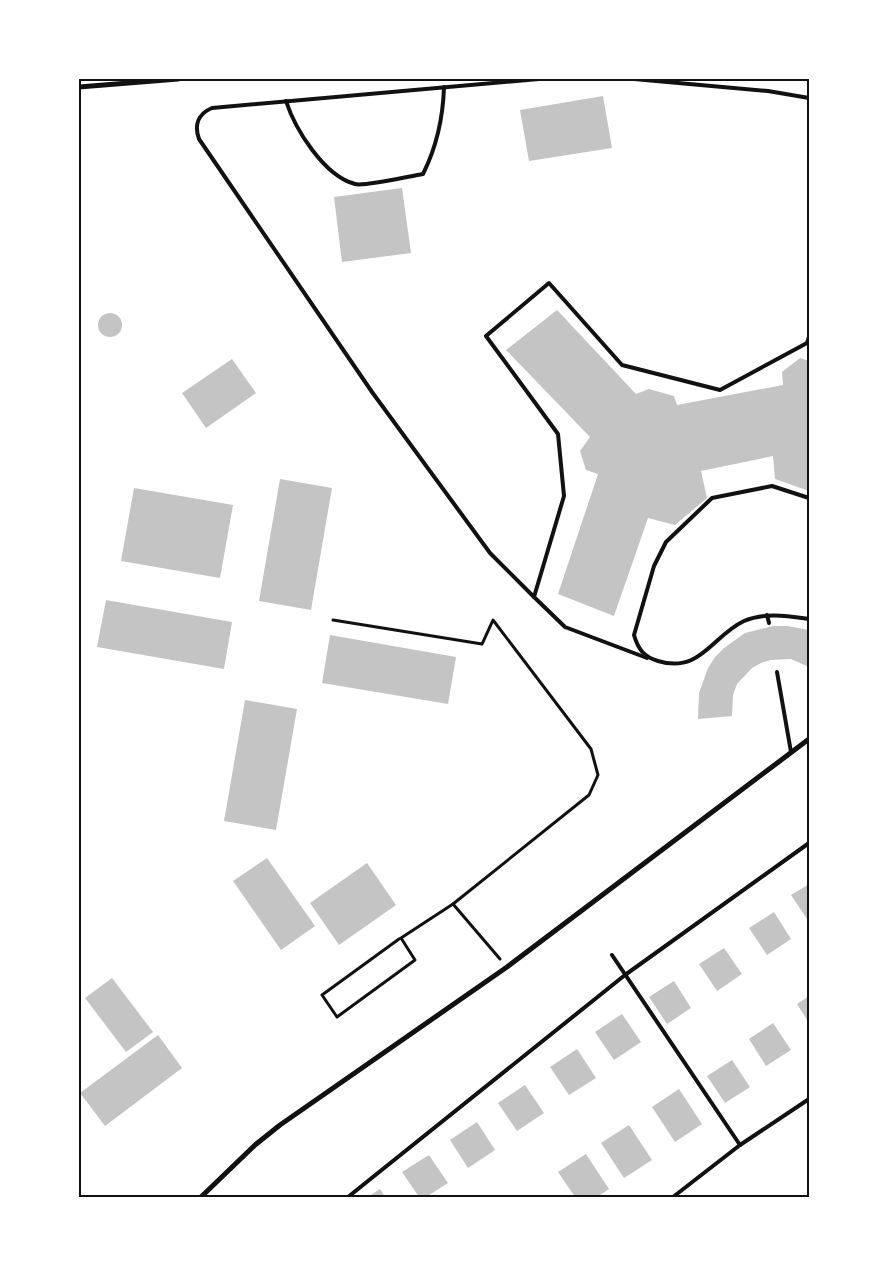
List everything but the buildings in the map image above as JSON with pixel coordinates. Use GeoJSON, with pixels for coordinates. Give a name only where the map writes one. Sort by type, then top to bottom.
{"type":"FeatureCollection","features":[{"type":"Feature","properties":{"kind":"street"},"geometry":{"type":"LineString","coordinates":[[91,79],[92,86]]}},
{"type":"Feature","properties":{"kind":"street"},"geometry":{"type":"LineString","coordinates":[[79,87],[178,79]]}},
{"type":"Feature","properties":{"kind":"street"},"geometry":{"type":"LineString","coordinates":[[201,1197],[255,1145],[280,1125],[507,967],[809,738]]}},
{"type":"Feature","properties":{"kind":"lane"},"geometry":{"type":"LineString","coordinates":[[539,79],[212,108],[200,116],[196,128],[199,139],[377,400],[490,553],[566,627],[670,665],[686,663],[703,655],[727,631],[746,620],[767,615],[809,619]]}},
{"type":"Feature","properties":{"kind":"lane"},"geometry":{"type":"LineString","coordinates":[[634,79],[768,91],[809,98]]}},
{"type":"Feature","properties":{"kind":"lane"},"geometry":{"type":"LineString","coordinates":[[286,101],[297,129],[315,154],[334,171],[355,185],[423,174],[436,146],[441,127],[444,87]]}},
{"type":"Feature","properties":{"kind":"lane"},"geometry":{"type":"LineString","coordinates":[[534,597],[564,496],[558,434],[486,336],[549,283],[622,365],[720,390],[807,344],[809,337]]}},
{"type":"Feature","properties":{"kind":"lane"},"geometry":{"type":"LineString","coordinates":[[647,658],[637,646],[634,634],[654,566],[666,542],[712,498],[772,486],[809,498]]}},
{"type":"Feature","properties":{"kind":"lane"},"geometry":{"type":"LineString","coordinates":[[767,615],[769,623]]}},
{"type":"Feature","properties":{"kind":"lane"},"geometry":{"type":"LineString","coordinates":[[777,672],[792,752]]}},
{"type":"Feature","properties":{"kind":"lane"},"geometry":{"type":"LineString","coordinates":[[348,1197],[625,975],[809,843]]}},
{"type":"Feature","properties":{"kind":"lane"},"geometry":{"type":"LineString","coordinates":[[612,955],[740,1145]]}},
{"type":"Feature","properties":{"kind":"lane"},"geometry":{"type":"LineString","coordinates":[[673,1197],[740,1145],[809,1099]]}},
{"type":"Feature","properties":{"kind":"path"},"geometry":{"type":"LineString","coordinates":[[332,620],[482,644],[493,620],[591,748],[598,775],[589,795],[453,904],[401,938],[322,995],[337,1017],[416,960],[401,938]]}},
{"type":"Feature","properties":{"kind":"path"},"geometry":{"type":"LineString","coordinates":[[453,904],[507,967]]}}]}
